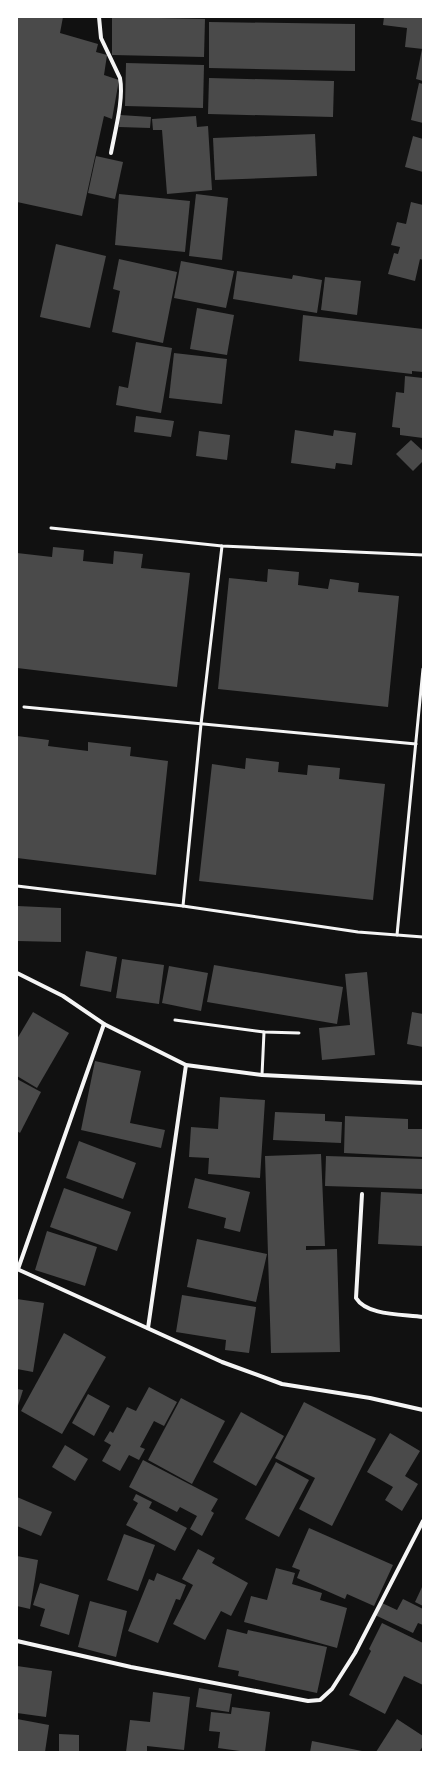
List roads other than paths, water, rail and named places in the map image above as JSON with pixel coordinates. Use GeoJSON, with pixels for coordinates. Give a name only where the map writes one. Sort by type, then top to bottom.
{"type":"FeatureCollection","features":[{"type":"Feature","properties":{"kind":"street"},"geometry":{"type":"LineString","coordinates":[[98,17],[102,38],[120,78],[121,84],[121,97],[111,153]]}},
{"type":"Feature","properties":{"kind":"street"},"geometry":{"type":"LineString","coordinates":[[17,973],[63,996],[104,1024],[186,1065],[262,1075],[423,1083]]}},
{"type":"Feature","properties":{"kind":"street"},"geometry":{"type":"LineString","coordinates":[[104,1024],[17,1269],[222,1362],[282,1384],[370,1398],[423,1410]]}},
{"type":"Feature","properties":{"kind":"street"},"geometry":{"type":"LineString","coordinates":[[148,1328],[186,1065]]}},
{"type":"Feature","properties":{"kind":"street"},"geometry":{"type":"LineString","coordinates":[[362,1194],[356,1298],[359,1303],[371,1310],[423,1317]]}},
{"type":"Feature","properties":{"kind":"street"},"geometry":{"type":"LineString","coordinates":[[17,1641],[139,1668],[308,1701],[320,1700],[332,1689],[356,1653],[423,1521]]}},
{"type":"Feature","properties":{"kind":"lane"},"geometry":{"type":"LineString","coordinates":[[50,528],[222,546],[423,555]]}},
{"type":"Feature","properties":{"kind":"lane"},"geometry":{"type":"LineString","coordinates":[[183,906],[201,724],[222,546]]}},
{"type":"Feature","properties":{"kind":"lane"},"geometry":{"type":"LineString","coordinates":[[397,935],[423,670]]}},
{"type":"Feature","properties":{"kind":"lane"},"geometry":{"type":"LineString","coordinates":[[24,707],[416,744]]}},
{"type":"Feature","properties":{"kind":"lane"},"geometry":{"type":"LineString","coordinates":[[17,886],[183,906],[358,932],[423,937]]}},
{"type":"Feature","properties":{"kind":"lane"},"geometry":{"type":"LineString","coordinates":[[175,1020],[264,1032],[299,1033]]}},
{"type":"Feature","properties":{"kind":"lane"},"geometry":{"type":"LineString","coordinates":[[262,1075],[264,1032]]}}]}
